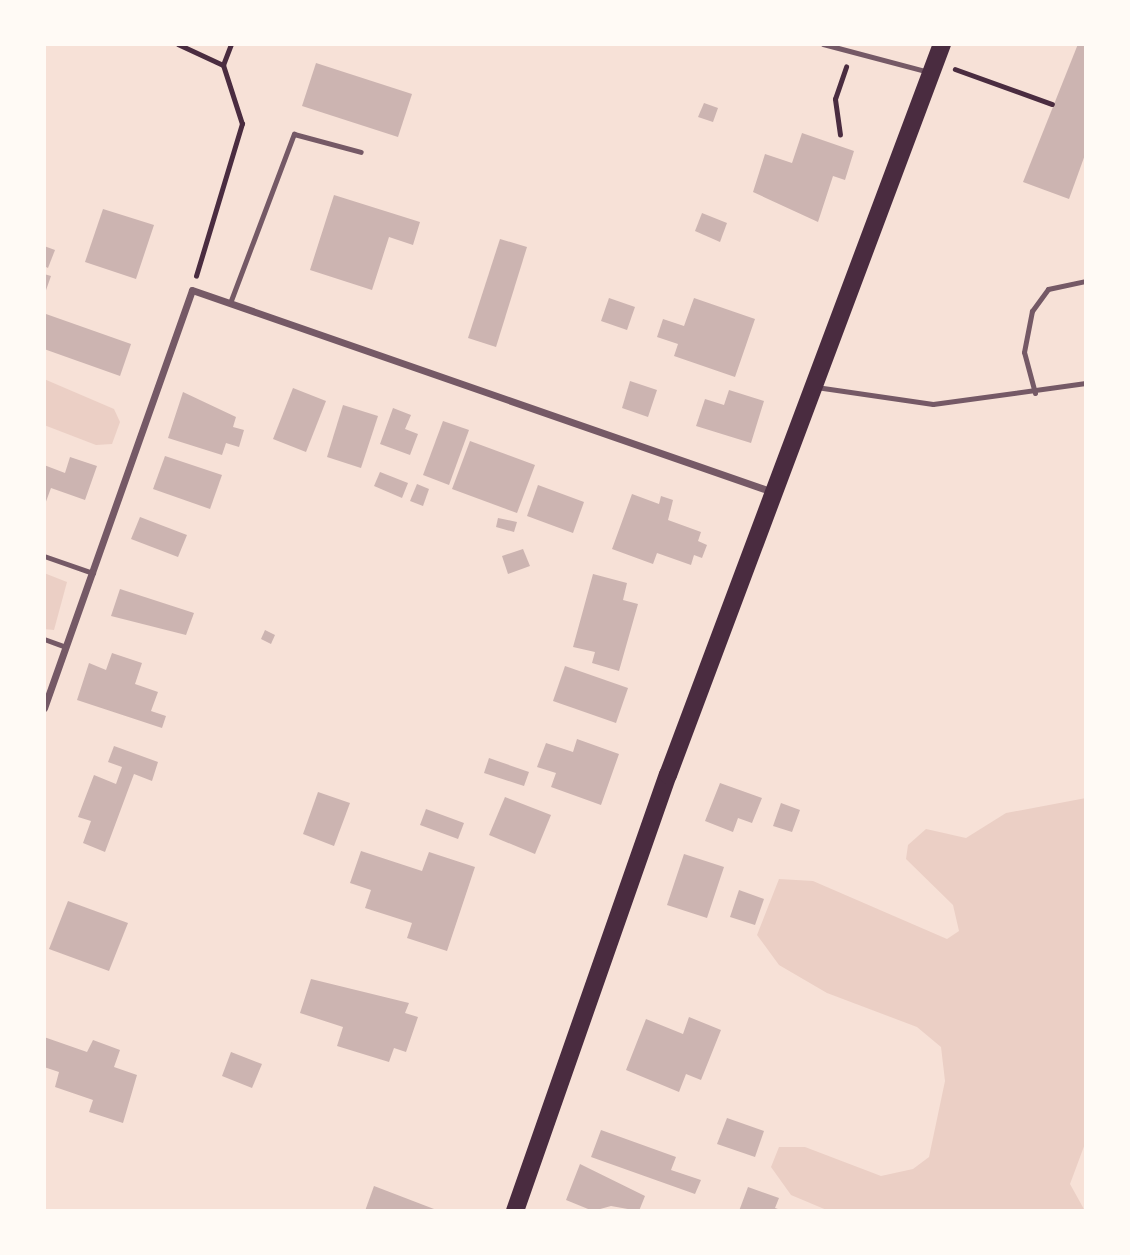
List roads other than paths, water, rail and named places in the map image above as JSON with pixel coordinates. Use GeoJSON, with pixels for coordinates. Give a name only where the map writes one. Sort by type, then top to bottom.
{"type":"FeatureCollection","features":[{"type":"Feature","properties":{"kind":"main road"},"geometry":{"type":"LineString","coordinates":[[515,1211],[774,492],[816,386],[942,44]]}},
{"type":"Feature","properties":{"kind":"street"},"geometry":{"type":"LineString","coordinates":[[44,708],[192,290],[774,492]]}},
{"type":"Feature","properties":{"kind":"lane"},"geometry":{"type":"LineString","coordinates":[[823,44],[852,54],[932,72]]}},
{"type":"Feature","properties":{"kind":"lane"},"geometry":{"type":"LineString","coordinates":[[230,303],[295,134],[360,152]]}},
{"type":"Feature","properties":{"kind":"lane"},"geometry":{"type":"LineString","coordinates":[[1035,393],[1024,352],[1032,311],[1048,289],[1086,281]]}},
{"type":"Feature","properties":{"kind":"lane"},"geometry":{"type":"LineString","coordinates":[[816,386],[933,404],[1035,393],[1086,383]]}},
{"type":"Feature","properties":{"kind":"lane"},"geometry":{"type":"LineString","coordinates":[[44,556],[93,573]]}},
{"type":"Feature","properties":{"kind":"lane"},"geometry":{"type":"LineString","coordinates":[[44,639],[66,647]]}}]}
